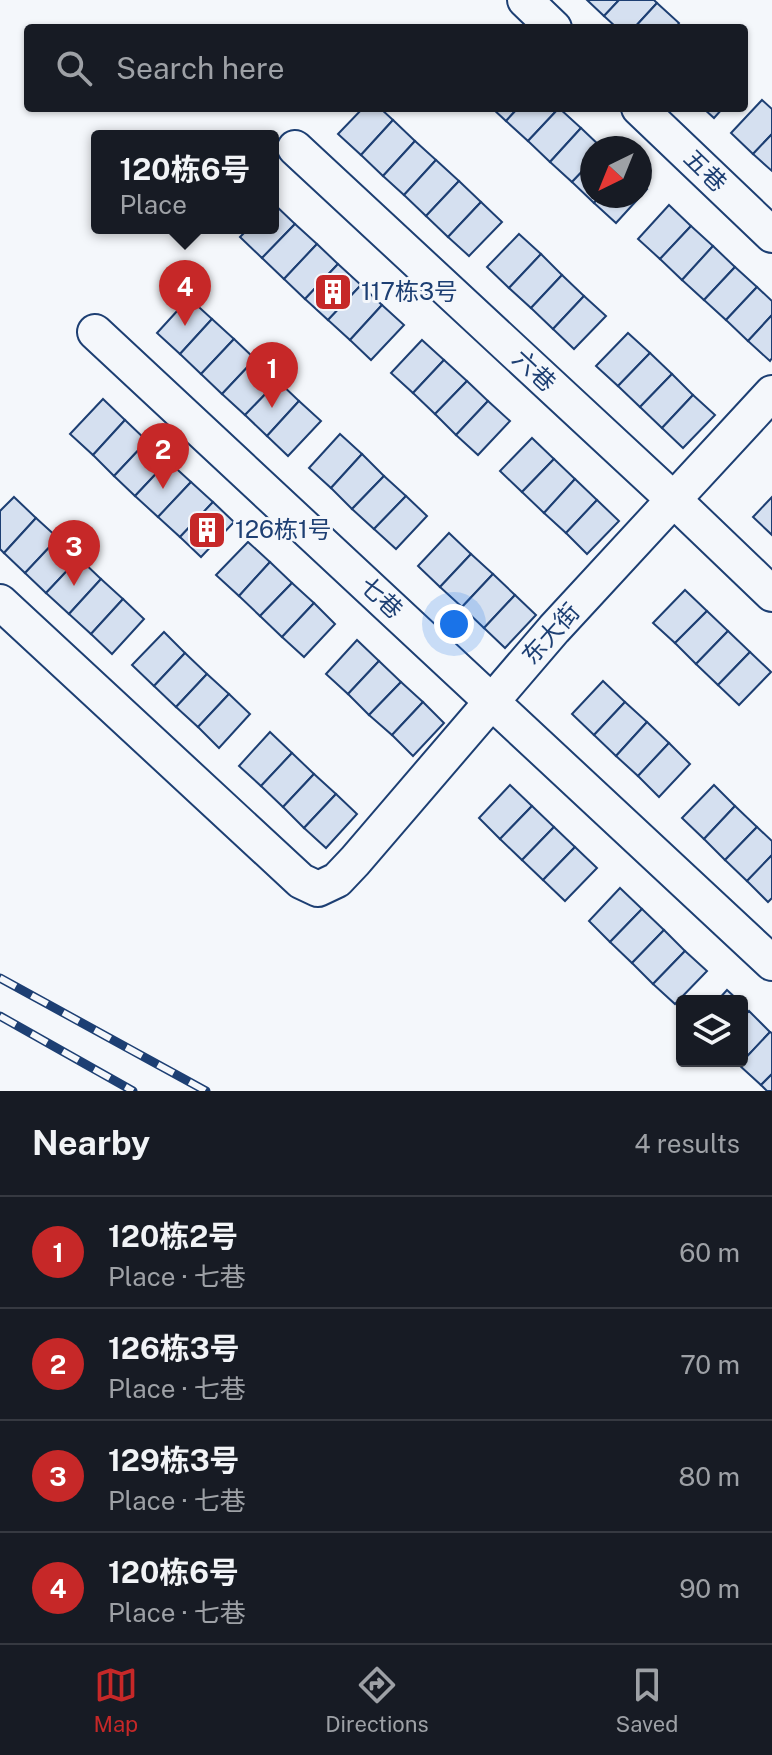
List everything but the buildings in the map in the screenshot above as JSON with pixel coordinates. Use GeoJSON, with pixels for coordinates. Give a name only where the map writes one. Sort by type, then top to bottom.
{"type":"FeatureCollection","features":[{"type":"Feature","properties":{"kind":"street"},"geometry":{"type":"LineString","coordinates":[[525,0],[550,24]]}},
{"type":"Feature","properties":{"kind":"street","name":"五巷"},"geometry":{"type":"LineString","coordinates":[[643,112],[772,235]]}},
{"type":"Feature","properties":{"kind":"street","name":"六巷"},"geometry":{"type":"LineString","coordinates":[[295,148],[772,594]]}},
{"type":"Feature","properties":{"kind":"street","name":"七巷"},"geometry":{"type":"LineString","coordinates":[[95,332],[772,963]]}},
{"type":"Feature","properties":{"kind":"street","name":"东大街"},"geometry":{"type":"LineString","coordinates":[[0,602],[301,881],[318,889],[337,880],[554,629],[772,393]]}},
{"type":"Feature","properties":{"kind":"railway"},"geometry":{"type":"LineString","coordinates":[[0,978],[206,1091]]}},
{"type":"Feature","properties":{"kind":"railway"},"geometry":{"type":"LineString","coordinates":[[0,1016],[133,1091]]}},
{"type":"Feature","properties":{"kind":"place","name":"117栋3号"},"geometry":{"type":"Point","coordinates":[333,292]}},
{"type":"Feature","properties":{"kind":"place","name":"120栋6号"},"geometry":{"type":"Point","coordinates":[185,326]}},
{"type":"Feature","properties":{"kind":"place","name":"120栋2号"},"geometry":{"type":"Point","coordinates":[272,408]}},
{"type":"Feature","properties":{"kind":"place","name":"126栋3号"},"geometry":{"type":"Point","coordinates":[163,489]}},
{"type":"Feature","properties":{"kind":"place","name":"126栋1号"},"geometry":{"type":"Point","coordinates":[207,530]}},
{"type":"Feature","properties":{"kind":"place","name":"129栋3号"},"geometry":{"type":"Point","coordinates":[74,586]}}]}
